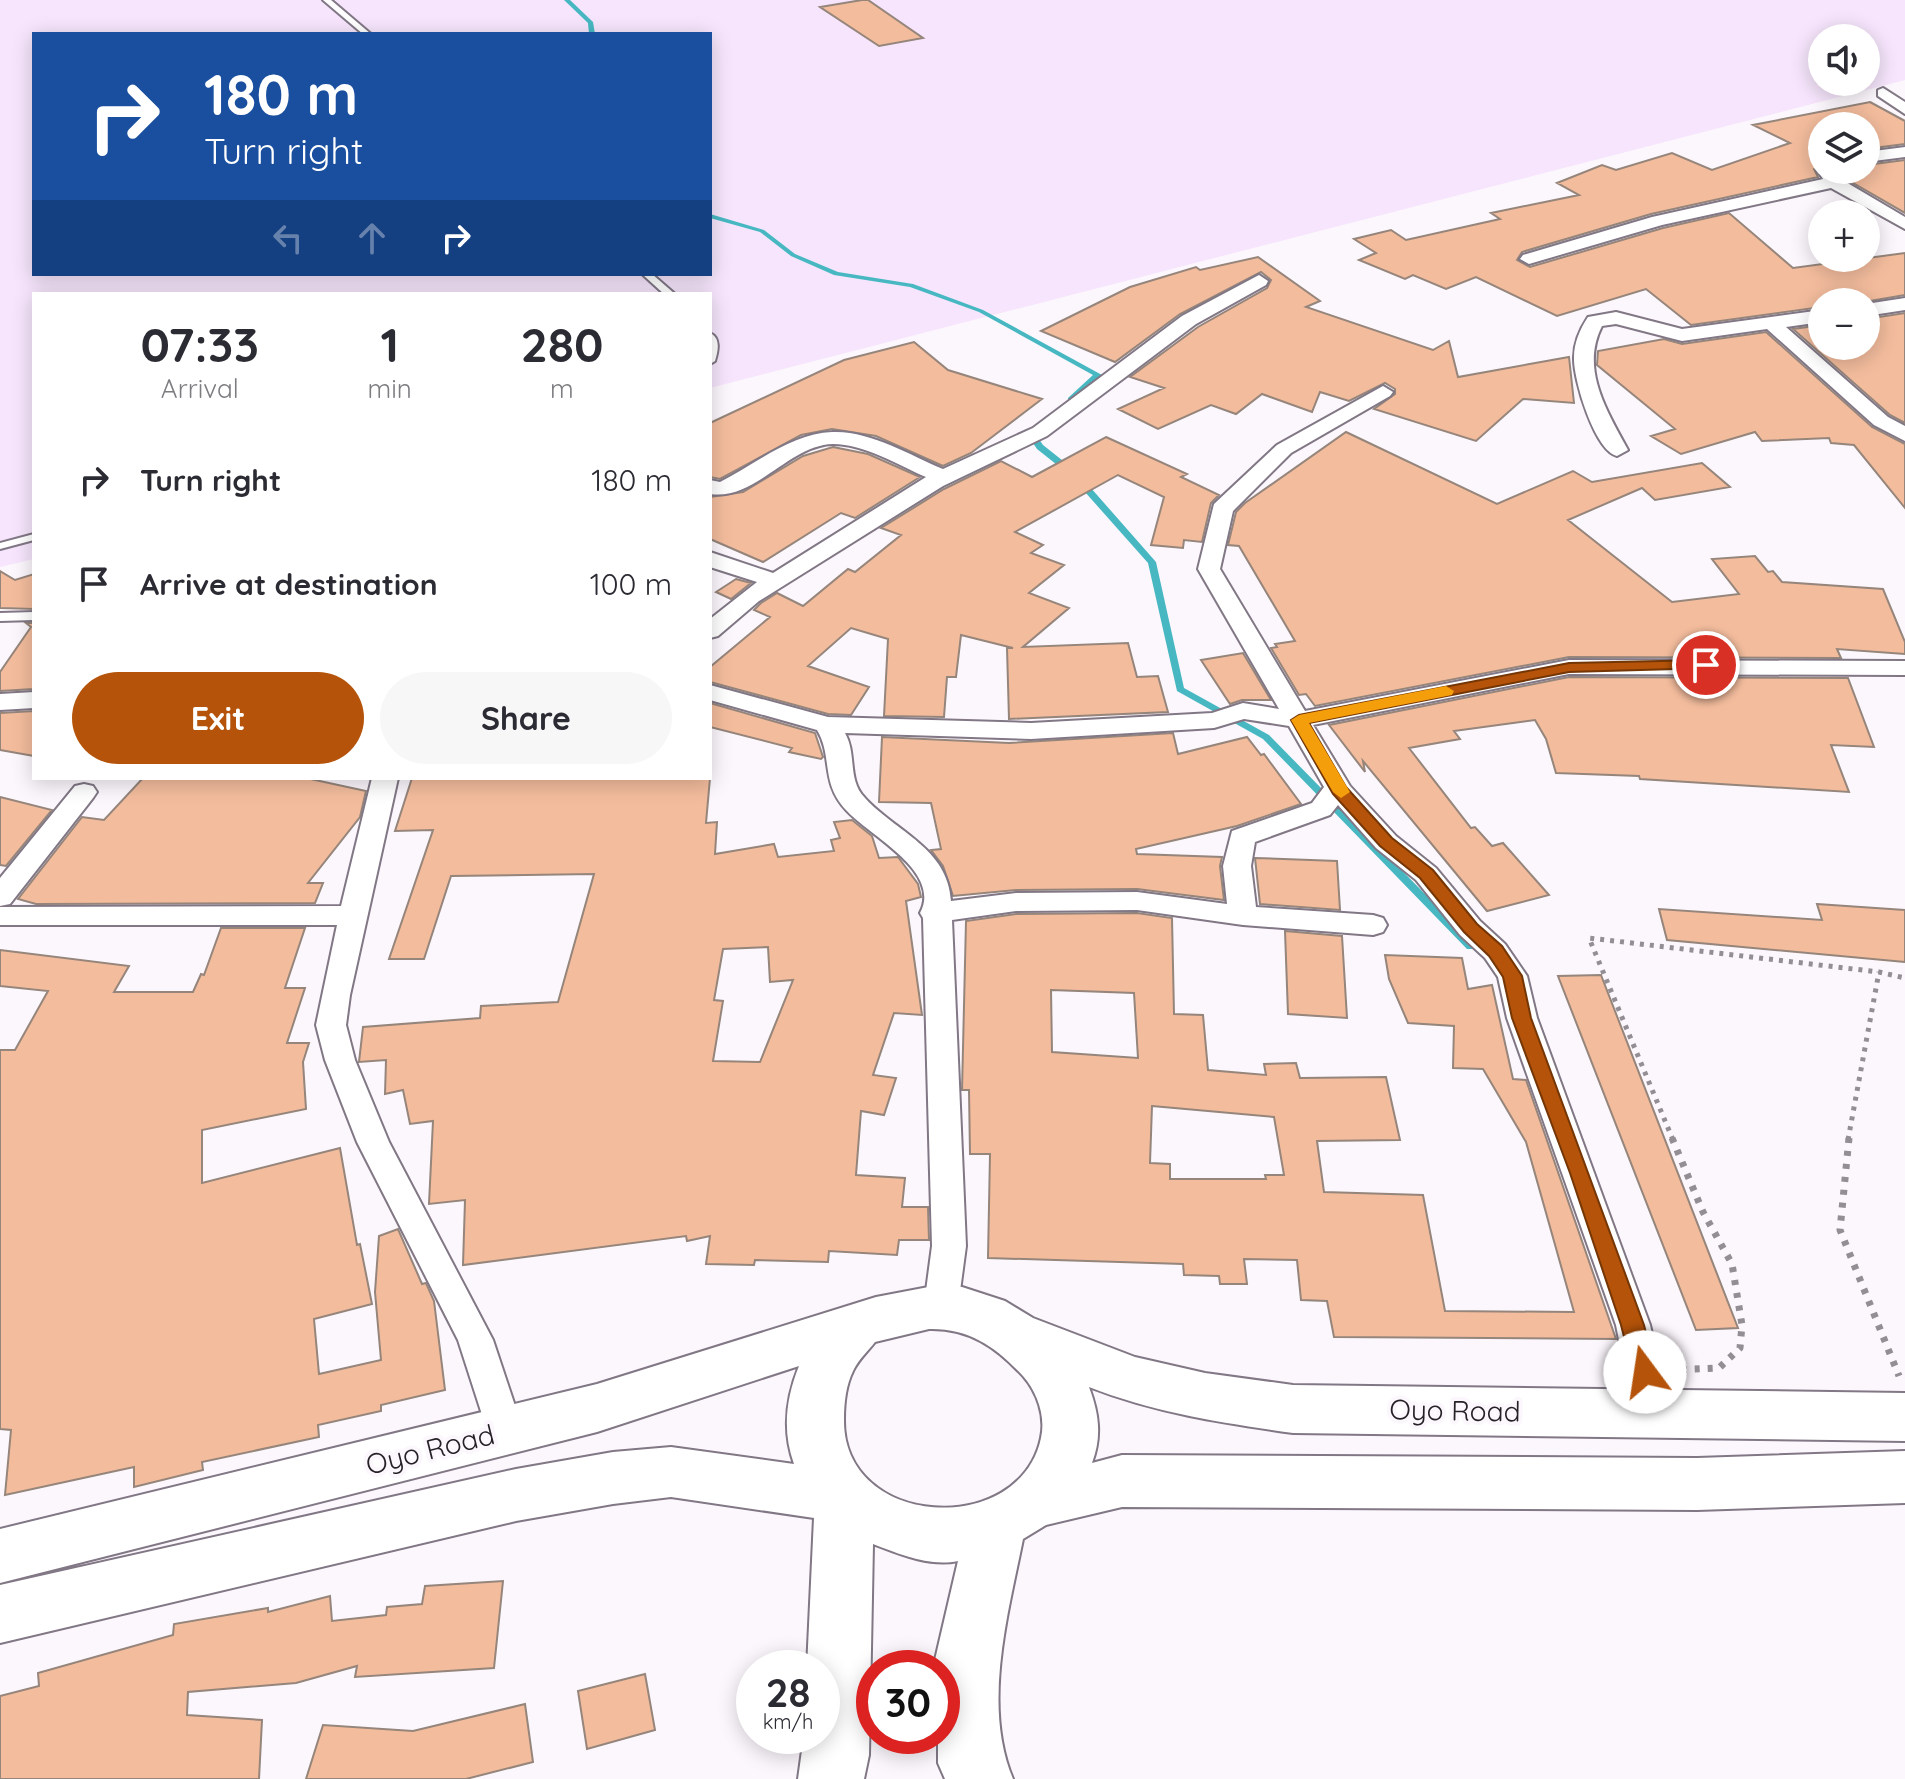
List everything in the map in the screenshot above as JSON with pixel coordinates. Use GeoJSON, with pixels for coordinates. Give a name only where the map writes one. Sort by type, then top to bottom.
{"type":"FeatureCollection","features":[{"type":"Feature","properties":{"kind":"highway"},"geometry":{"type":"LineString","coordinates":[[980,1779],[971,1763],[967,1660],[1016,1514],[1060,1469],[1071,1432],[1066,1394],[1047,1361],[1017,1335],[974,1313],[941,1306],[889,1315],[856,1325],[825,1367],[813,1413],[818,1458],[844,1497],[888,1526],[942,1536],[1016,1514],[1122,1481],[1697,1484],[1905,1477]]}},
{"type":"Feature","properties":{"kind":"highway","name":"Oyo Road"},"geometry":{"type":"LineString","coordinates":[[0,1556],[597,1408],[856,1325]]}},
{"type":"Feature","properties":{"kind":"highway","name":"Oyo Road"},"geometry":{"type":"LineString","coordinates":[[1017,1335],[1130,1379],[1205,1397],[1279,1407],[1649,1393],[1905,1417]]}},
{"type":"Feature","properties":{"kind":"highway"},"geometry":{"type":"LineString","coordinates":[[0,1614],[516,1495],[613,1478],[671,1472],[844,1497]]}},
{"type":"Feature","properties":{"kind":"highway"},"geometry":{"type":"LineString","coordinates":[[831,1779],[837,1725],[844,1497]]}},
{"type":"Feature","properties":{"kind":"street"},"geometry":{"type":"LineString","coordinates":[[1883,93],[1905,109]]}},
{"type":"Feature","properties":{"kind":"street"},"geometry":{"type":"LineString","coordinates":[[1880,155],[1905,152]]}},
{"type":"Feature","properties":{"kind":"street"},"geometry":{"type":"LineString","coordinates":[[1529,259],[1808,182]]}},
{"type":"Feature","properties":{"kind":"street"},"geometry":{"type":"LineString","coordinates":[[1842,184],[1905,224]]}},
{"type":"Feature","properties":{"kind":"street"},"geometry":{"type":"LineString","coordinates":[[712,629],[751,596],[943,477],[1033,435],[1189,320],[1259,281]]}},
{"type":"Feature","properties":{"kind":"street"},"geometry":{"type":"LineString","coordinates":[[1880,308],[1905,304]]}},
{"type":"Feature","properties":{"kind":"street"},"geometry":{"type":"LineString","coordinates":[[1617,450],[1594,405],[1584,375],[1581,351],[1595,321],[1616,318],[1682,335],[1808,318]]}},
{"type":"Feature","properties":{"kind":"street"},"geometry":{"type":"LineString","coordinates":[[1771,323],[1881,421],[1905,435]]}},
{"type":"Feature","properties":{"kind":"street"},"geometry":{"type":"LineString","coordinates":[[1383,392],[1284,449],[1222,509],[1209,569],[1299,720],[1331,798],[1426,874],[1470,928],[1495,951],[1512,976],[1522,1018],[1633,1325],[1649,1393]]}},
{"type":"Feature","properties":{"kind":"street"},"geometry":{"type":"LineString","coordinates":[[712,487],[722,489],[802,448],[829,438],[849,441],[943,477]]}},
{"type":"Feature","properties":{"kind":"street"},"geometry":{"type":"LineString","coordinates":[[712,560],[775,581]]}},
{"type":"Feature","properties":{"kind":"street"},"geometry":{"type":"LineString","coordinates":[[712,693],[827,725],[1031,731],[1214,720],[1243,711],[1299,720],[1583,666],[1905,668]]}},
{"type":"Feature","properties":{"kind":"street"},"geometry":{"type":"LineString","coordinates":[[0,702],[32,700]]}},
{"type":"Feature","properties":{"kind":"street"},"geometry":{"type":"LineString","coordinates":[[827,725],[835,738],[841,783],[855,804],[913,851],[936,882],[934,913],[949,1246],[941,1306]]}},
{"type":"Feature","properties":{"kind":"street"},"geometry":{"type":"LineString","coordinates":[[385,780],[352,915],[331,1025],[340,1060],[373,1142],[475,1340],[505,1430]]}},
{"type":"Feature","properties":{"kind":"street"},"geometry":{"type":"LineString","coordinates":[[0,897],[84,792]]}},
{"type":"Feature","properties":{"kind":"street"},"geometry":{"type":"LineString","coordinates":[[1243,916],[1237,866],[1242,837],[1331,798]]}},
{"type":"Feature","properties":{"kind":"street"},"geometry":{"type":"LineString","coordinates":[[934,913],[1016,902],[1137,901],[1243,916],[1373,925]]}},
{"type":"Feature","properties":{"kind":"street"},"geometry":{"type":"LineString","coordinates":[[0,916],[352,915]]}},
{"type":"Feature","properties":{"kind":"lane"},"geometry":{"type":"LineString","coordinates":[[327,0],[365,32]]}},
{"type":"Feature","properties":{"kind":"lane"},"geometry":{"type":"LineString","coordinates":[[649,276],[668,292]]}},
{"type":"Feature","properties":{"kind":"lane"},"geometry":{"type":"LineString","coordinates":[[0,546],[32,538]]}},
{"type":"Feature","properties":{"kind":"lane"},"geometry":{"type":"LineString","coordinates":[[0,617],[32,616]]}},
{"type":"Feature","properties":{"kind":"path"},"geometry":{"type":"LineString","coordinates":[[1649,1393],[1719,1368],[1740,1348],[1742,1325],[1732,1264],[1703,1212],[1589,938],[1879,972],[1905,978]]}},
{"type":"Feature","properties":{"kind":"path"},"geometry":{"type":"LineString","coordinates":[[1879,972],[1844,1164],[1840,1230],[1905,1391]]}},
{"type":"Feature","properties":{"kind":"shaded area"},"geometry":{"type":"Polygon","coordinates":[[[0,0],[1905,0],[1905,80],[1880,86],[1880,24],[1808,24],[1808,96],[1843,96],[712,387],[712,292],[32,292],[32,559],[0,567],[0,0]]]}},
{"type":"Feature","properties":{"kind":"building"},"geometry":{"type":"Polygon","coordinates":[[[868,0],[923,38],[879,46],[820,7],[868,0]]]}},
{"type":"Feature","properties":{"kind":"building"},"geometry":{"type":"Polygon","coordinates":[[[1870,102],[1905,121],[1905,144],[1880,147],[1880,112],[1819,112],[1870,102]]]}},
{"type":"Feature","properties":{"kind":"building"},"geometry":{"type":"Polygon","coordinates":[[[1808,114],[1808,179],[1651,214],[1522,252],[1517,260],[1530,267],[1663,228],[1729,213],[1793,268],[1808,266],[1808,272],[1880,272],[1880,256],[1905,253],[1905,295],[1880,299],[1880,288],[1808,288],[1808,309],[1691,325],[1646,289],[1557,316],[1476,277],[1446,289],[1413,275],[1405,279],[1359,260],[1376,253],[1354,239],[1391,230],[1406,240],[1500,219],[1491,213],[1579,195],[1557,183],[1602,165],[1616,170],[1672,153],[1712,170],[1790,143],[1753,125],[1808,114]]]}},
{"type":"Feature","properties":{"kind":"building"},"geometry":{"type":"Polygon","coordinates":[[[1905,160],[1905,213],[1855,184],[1880,184],[1880,163],[1905,160]]]}},
{"type":"Feature","properties":{"kind":"building"},"geometry":{"type":"Polygon","coordinates":[[[1258,257],[1320,301],[1306,307],[1433,350],[1449,341],[1458,377],[1569,357],[1574,403],[1523,399],[1476,441],[1374,409],[1395,394],[1395,389],[1385,383],[1349,401],[1320,392],[1312,412],[1262,394],[1236,414],[1211,405],[1158,429],[1118,409],[1164,388],[1130,377],[1198,327],[1267,288],[1271,280],[1261,272],[1180,314],[1115,362],[1041,331],[1130,287],[1196,267],[1200,270],[1258,257]]]}},
{"type":"Feature","properties":{"kind":"building"},"geometry":{"type":"Polygon","coordinates":[[[1905,313],[1905,423],[1890,415],[1828,360],[1880,360],[1880,317],[1905,313]]]}},
{"type":"Feature","properties":{"kind":"building"},"geometry":{"type":"Polygon","coordinates":[[[1808,327],[1808,342],[1793,329],[1808,327]]]}},
{"type":"Feature","properties":{"kind":"building"},"geometry":{"type":"Polygon","coordinates":[[[1766,332],[1872,427],[1905,444],[1905,508],[1854,445],[1831,443],[1829,438],[1762,441],[1755,432],[1681,454],[1651,436],[1675,429],[1597,365],[1598,351],[1664,339],[1682,344],[1766,332]]]}},
{"type":"Feature","properties":{"kind":"building"},"geometry":{"type":"Polygon","coordinates":[[[914,342],[948,370],[1042,399],[971,453],[943,466],[876,436],[832,429],[801,435],[720,479],[712,477],[712,422],[844,360],[914,342]]]}},
{"type":"Feature","properties":{"kind":"building"},"geometry":{"type":"Polygon","coordinates":[[[1346,432],[1497,504],[1573,471],[1592,482],[1702,463],[1730,487],[1655,500],[1642,488],[1568,520],[1672,602],[1739,594],[1712,559],[1755,556],[1768,572],[1773,571],[1782,582],[1883,589],[1905,642],[1905,654],[1837,649],[1841,658],[1569,657],[1315,706],[1306,694],[1299,695],[1271,648],[1277,647],[1275,644],[1295,641],[1239,546],[1228,545],[1236,512],[1245,503],[1346,432]]]}},
{"type":"Feature","properties":{"kind":"building"},"geometry":{"type":"Polygon","coordinates":[[[1106,437],[1187,474],[1181,477],[1219,495],[1211,503],[1202,542],[1184,540],[1183,548],[1151,545],[1164,497],[1118,475],[1015,532],[1043,545],[1031,553],[1064,565],[1029,593],[1069,608],[1023,647],[1128,643],[1137,677],[1158,676],[1168,712],[1009,719],[1007,648],[1013,648],[961,635],[956,677],[947,677],[944,717],[884,716],[888,639],[851,628],[808,666],[869,687],[851,715],[828,714],[712,683],[712,665],[770,617],[754,610],[761,603],[777,593],[803,606],[848,569],[855,572],[901,535],[881,528],[944,489],[1001,461],[1032,477],[1106,437]]]}},
{"type":"Feature","properties":{"kind":"building"},"geometry":{"type":"Polygon","coordinates":[[[833,447],[868,454],[920,477],[855,518],[841,513],[763,562],[712,540],[712,497],[743,492],[803,456],[833,447]]]}},
{"type":"Feature","properties":{"kind":"building"},"geometry":{"type":"Polygon","coordinates":[[[0,571],[15,580],[32,575],[32,609],[0,608],[0,571]]]}},
{"type":"Feature","properties":{"kind":"building"},"geometry":{"type":"Polygon","coordinates":[[[736,579],[751,583],[731,599],[716,592],[736,579]]]}},
{"type":"Feature","properties":{"kind":"building"},"geometry":{"type":"Polygon","coordinates":[[[26,623],[32,623],[32,689],[0,691],[0,672],[31,627],[26,623]]]}},
{"type":"Feature","properties":{"kind":"building"},"geometry":{"type":"Polygon","coordinates":[[[1243,653],[1271,700],[1242,700],[1230,704],[1201,660],[1243,653]]]}},
{"type":"Feature","properties":{"kind":"building"},"geometry":{"type":"Polygon","coordinates":[[[1569,677],[1848,678],[1874,747],[1831,745],[1849,792],[1556,773],[1546,739],[1535,720],[1454,731],[1460,739],[1409,748],[1471,828],[1475,827],[1492,846],[1503,843],[1549,895],[1487,911],[1363,761],[1365,772],[1329,725],[1569,677]]]}},
{"type":"Feature","properties":{"kind":"building"},"geometry":{"type":"Polygon","coordinates":[[[712,704],[815,733],[823,757],[789,752],[792,748],[712,728],[712,704]]]}},
{"type":"Feature","properties":{"kind":"building"},"geometry":{"type":"Polygon","coordinates":[[[32,711],[32,756],[0,750],[0,713],[32,711]]]}},
{"type":"Feature","properties":{"kind":"building"},"geometry":{"type":"Polygon","coordinates":[[[1173,733],[1178,754],[1247,737],[1261,755],[1264,754],[1301,804],[1237,826],[1136,849],[1137,854],[1222,857],[1220,866],[1224,900],[1137,889],[1016,890],[953,896],[943,866],[931,850],[941,849],[931,803],[879,802],[882,737],[1009,743],[1173,733]]]}},
{"type":"Feature","properties":{"kind":"building"},"geometry":{"type":"Polygon","coordinates":[[[141,780],[315,780],[366,791],[360,817],[308,883],[323,883],[315,903],[36,904],[18,899],[82,817],[104,820],[141,780]]]}},
{"type":"Feature","properties":{"kind":"building"},"geometry":{"type":"Polygon","coordinates":[[[411,780],[710,780],[706,823],[717,822],[715,854],[774,844],[778,857],[834,851],[831,840],[840,838],[834,822],[852,820],[872,836],[879,858],[898,857],[918,884],[921,897],[906,901],[922,1015],[894,1013],[873,1075],[896,1078],[884,1115],[861,1111],[856,1175],[905,1178],[902,1207],[928,1207],[929,1240],[899,1240],[897,1255],[829,1251],[828,1262],[755,1260],[754,1265],[706,1264],[710,1236],[687,1241],[686,1236],[463,1265],[465,1200],[429,1204],[433,1121],[410,1124],[403,1090],[385,1094],[386,1060],[359,1062],[363,1027],[480,1018],[481,1006],[558,1002],[594,874],[451,876],[424,959],[389,959],[433,830],[395,831],[411,780]],[[768,947],[723,949],[714,1000],[723,1001],[713,1061],[760,1062],[793,980],[770,982],[768,947]]]}},
{"type":"Feature","properties":{"kind":"building"},"geometry":{"type":"Polygon","coordinates":[[[0,797],[52,810],[6,866],[0,865],[0,797]]]}},
{"type":"Feature","properties":{"kind":"building"},"geometry":{"type":"Polygon","coordinates":[[[1255,858],[1337,861],[1340,910],[1260,904],[1255,858]]]}},
{"type":"Feature","properties":{"kind":"building"},"geometry":{"type":"Polygon","coordinates":[[[1817,904],[1905,910],[1905,962],[1667,940],[1659,909],[1822,920],[1817,904]]]}},
{"type":"Feature","properties":{"kind":"building"},"geometry":{"type":"Polygon","coordinates":[[[1137,913],[1172,918],[1174,1014],[1203,1015],[1208,1070],[1266,1075],[1264,1064],[1296,1063],[1300,1078],[1386,1077],[1400,1140],[1317,1141],[1324,1192],[1423,1195],[1445,1311],[1574,1312],[1526,1142],[1483,1069],[1453,1068],[1454,1026],[1408,1023],[1389,979],[1385,955],[1462,958],[1468,989],[1492,985],[1513,1079],[1526,1080],[1616,1339],[1334,1337],[1327,1301],[1301,1300],[1297,1260],[1244,1259],[1247,1284],[1220,1284],[1219,1276],[1184,1275],[1183,1264],[988,1258],[990,1154],[970,1154],[969,1090],[962,1090],[966,921],[1016,914],[1137,913]],[[1051,990],[1052,1052],[1138,1058],[1134,993],[1051,990]],[[1152,1106],[1150,1163],[1170,1164],[1170,1179],[1266,1179],[1265,1175],[1284,1175],[1274,1117],[1152,1106]]]}},
{"type":"Feature","properties":{"kind":"building"},"geometry":{"type":"Polygon","coordinates":[[[221,928],[305,928],[285,988],[305,988],[287,1043],[309,1043],[303,1062],[306,1109],[202,1130],[202,1183],[340,1148],[357,1245],[360,1244],[372,1304],[314,1319],[319,1374],[381,1360],[375,1292],[379,1236],[398,1229],[422,1284],[426,1283],[434,1301],[445,1390],[381,1405],[381,1411],[318,1425],[319,1437],[202,1462],[203,1470],[134,1487],[134,1467],[5,1495],[11,1430],[0,1429],[0,1050],[15,1050],[48,991],[0,986],[0,950],[129,966],[114,992],[193,992],[201,974],[204,975],[221,928]]]}},
{"type":"Feature","properties":{"kind":"building"},"geometry":{"type":"Polygon","coordinates":[[[1285,931],[1342,936],[1347,1018],[1288,1014],[1285,931]]]}},
{"type":"Feature","properties":{"kind":"building"},"geometry":{"type":"Polygon","coordinates":[[[1601,975],[1738,1328],[1696,1330],[1558,976],[1601,975]]]}},
{"type":"Feature","properties":{"kind":"building"},"geometry":{"type":"Polygon","coordinates":[[[503,1581],[494,1668],[355,1677],[357,1666],[296,1683],[188,1692],[187,1715],[262,1720],[259,1779],[0,1779],[0,1696],[39,1686],[38,1673],[173,1635],[174,1624],[268,1608],[268,1612],[330,1596],[332,1621],[386,1615],[387,1607],[422,1604],[425,1586],[503,1581]]]}},
{"type":"Feature","properties":{"kind":"building"},"geometry":{"type":"Polygon","coordinates":[[[645,1674],[655,1730],[587,1749],[578,1691],[645,1674]]]}},
{"type":"Feature","properties":{"kind":"building"},"geometry":{"type":"Polygon","coordinates":[[[525,1704],[533,1762],[466,1779],[306,1779],[323,1725],[413,1731],[525,1704]]]}},
{"type":"Feature","properties":{"kind":"waterway"},"geometry":{"type":"LineString","coordinates":[[567,0],[591,23],[592,32]]}},
{"type":"Feature","properties":{"kind":"waterway"},"geometry":{"type":"LineString","coordinates":[[712,217],[762,231],[793,255],[836,274],[911,285],[981,311],[1098,375],[1071,400]]}},
{"type":"Feature","properties":{"kind":"waterway"},"geometry":{"type":"LineString","coordinates":[[1029,431],[1040,447],[1069,470]]}},
{"type":"Feature","properties":{"kind":"waterway"},"geometry":{"type":"LineString","coordinates":[[1080,481],[1152,562],[1180,689],[1266,737],[1471,947]]}},
{"type":"Feature","properties":{"kind":"slow traffic"},"geometry":{"type":"LineString","coordinates":[[1341,792],[1299,720],[1446,691]]}},
{"type":"Feature","properties":{"kind":"route"},"geometry":{"type":"LineString","coordinates":[[1645,1372],[1633,1325],[1522,1018],[1512,976],[1495,951],[1470,928],[1426,874],[1386,842],[1339,790],[1299,720],[1569,667],[1706,665]]}}]}
